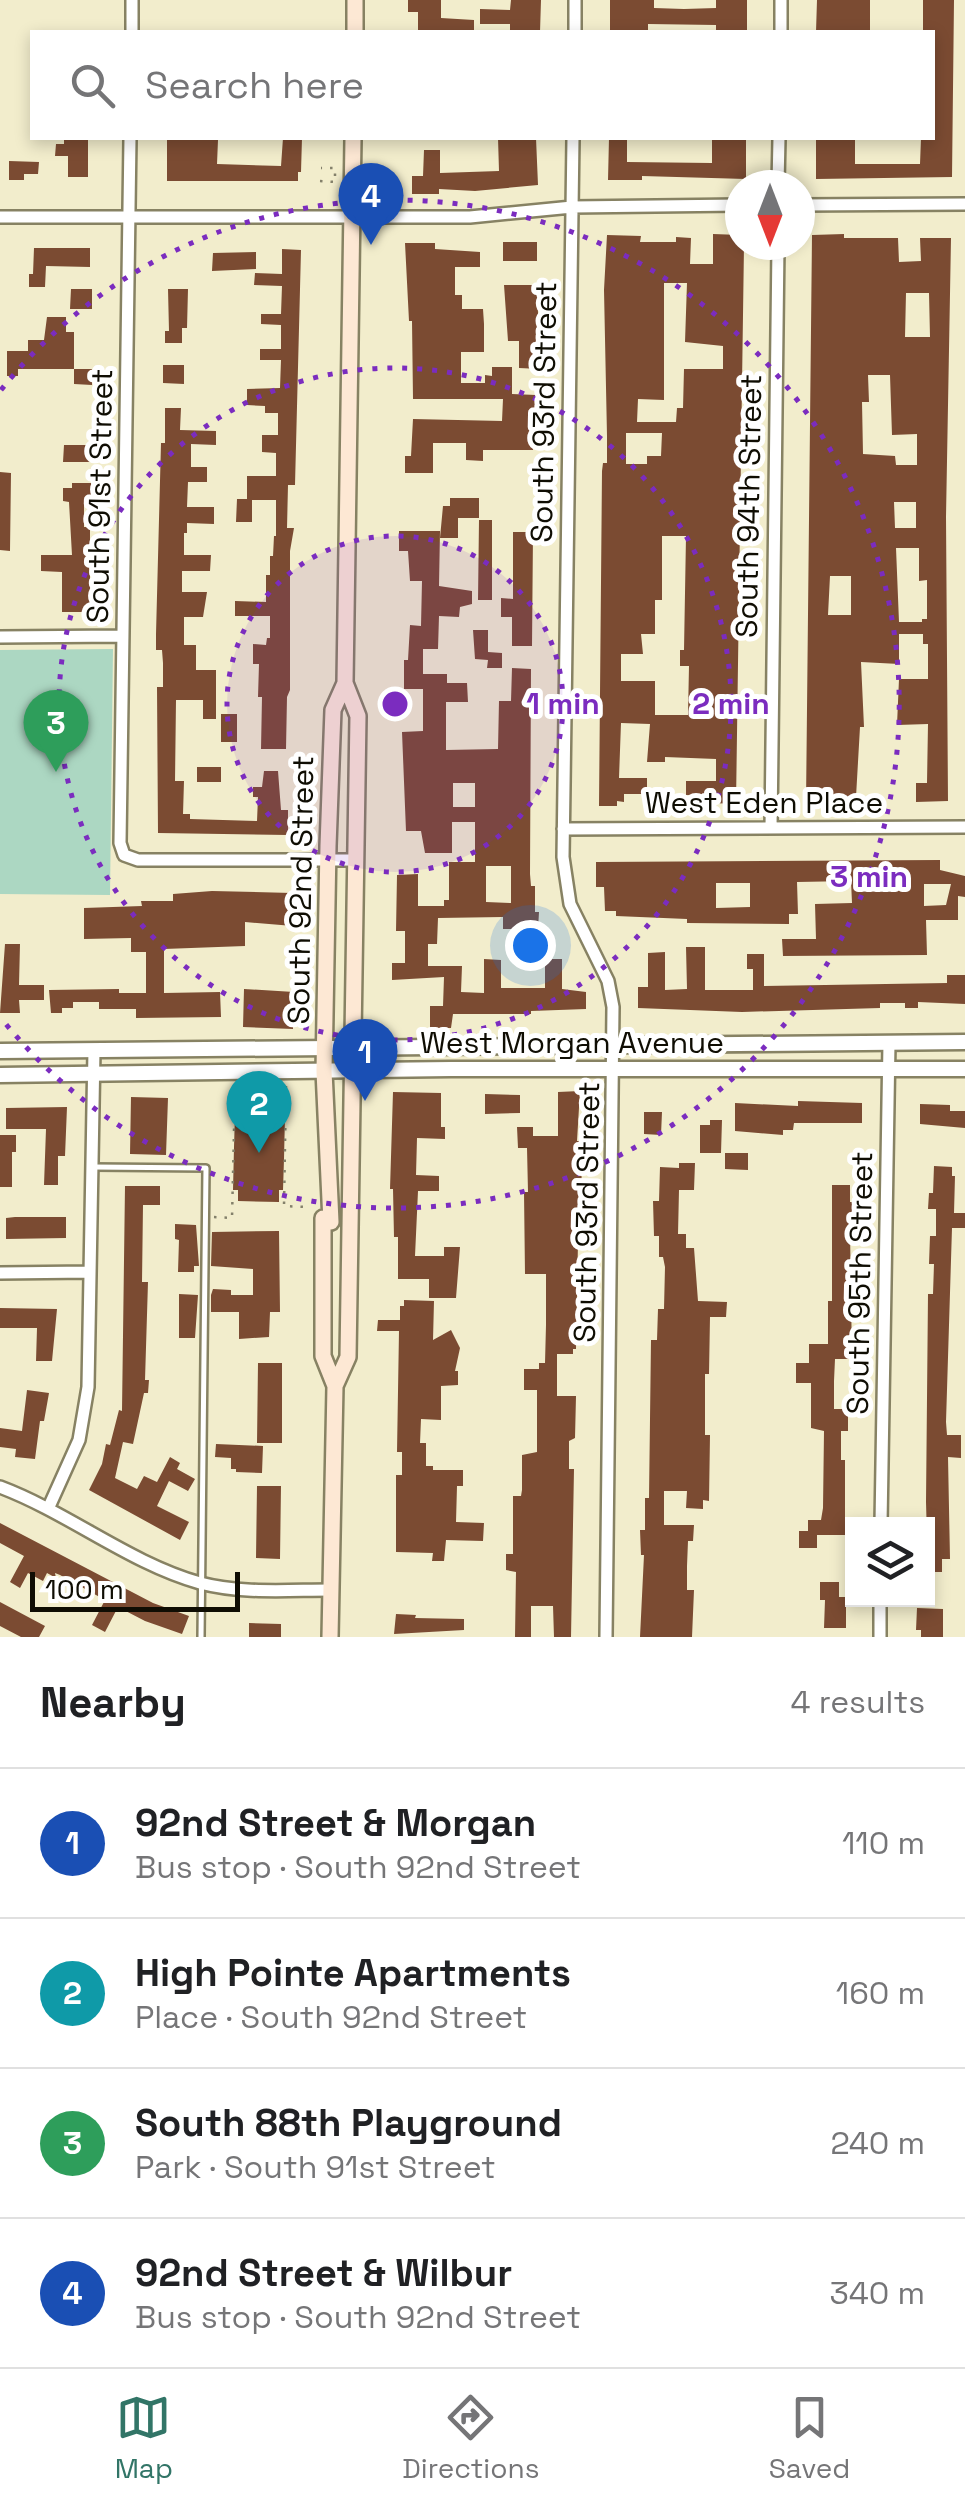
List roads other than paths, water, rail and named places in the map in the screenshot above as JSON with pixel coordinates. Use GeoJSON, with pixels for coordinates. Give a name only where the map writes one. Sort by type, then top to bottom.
{"type":"FeatureCollection","features":[{"type":"Feature","properties":{"kind":"main road"},"geometry":{"type":"LineString","coordinates":[[355,0],[355,30]]}},
{"type":"Feature","properties":{"kind":"main road","name":"South 92nd Street"},"geometry":{"type":"LineString","coordinates":[[335,1386],[348,1358],[356,860],[358,716],[345,683],[353,140]]}},
{"type":"Feature","properties":{"kind":"main road","name":"South 92nd Street"},"geometry":{"type":"LineString","coordinates":[[330,1637],[335,1386],[323,1356],[323,1218],[331,1222],[324,1071],[332,710],[345,683]]}},
{"type":"Feature","properties":{"kind":"street"},"geometry":{"type":"LineString","coordinates":[[132,0],[132,30]]}},
{"type":"Feature","properties":{"kind":"street"},"geometry":{"type":"LineString","coordinates":[[575,30],[576,0]]}},
{"type":"Feature","properties":{"kind":"street"},"geometry":{"type":"LineString","coordinates":[[781,0],[781,30]]}},
{"type":"Feature","properties":{"kind":"street","name":"South 91st Street"},"geometry":{"type":"LineString","coordinates":[[130,140],[120,843],[124,854],[138,860],[328,860]]}},
{"type":"Feature","properties":{"kind":"street","name":"South 93rd Street"},"geometry":{"type":"LineString","coordinates":[[574,140],[563,829],[566,888],[577,922],[608,982],[613,1007],[606,1637]]}},
{"type":"Feature","properties":{"kind":"street"},"geometry":{"type":"LineString","coordinates":[[778,170],[779,140]]}},
{"type":"Feature","properties":{"kind":"street"},"geometry":{"type":"LineString","coordinates":[[815,205],[965,204]]}},
{"type":"Feature","properties":{"kind":"street"},"geometry":{"type":"LineString","coordinates":[[0,218],[470,217],[572,207],[725,206]]}},
{"type":"Feature","properties":{"kind":"street","name":"South 94th Street"},"geometry":{"type":"LineString","coordinates":[[770,828],[778,260]]}},
{"type":"Feature","properties":{"kind":"street"},"geometry":{"type":"LineString","coordinates":[[0,637],[122,636]]}},
{"type":"Feature","properties":{"kind":"street","name":"West Eden Place"},"geometry":{"type":"LineString","coordinates":[[563,829],[965,827]]}},
{"type":"Feature","properties":{"kind":"street"},"geometry":{"type":"LineString","coordinates":[[328,860],[356,860]]}},
{"type":"Feature","properties":{"kind":"street","name":"West Morgan Avenue"},"geometry":{"type":"LineString","coordinates":[[0,1051],[965,1042]]}},
{"type":"Feature","properties":{"kind":"street","name":"South 95th Street"},"geometry":{"type":"LineString","coordinates":[[882,1517],[889,1043]]}},
{"type":"Feature","properties":{"kind":"street"},"geometry":{"type":"LineString","coordinates":[[451,1046],[451,1070]]}},
{"type":"Feature","properties":{"kind":"street"},"geometry":{"type":"LineString","coordinates":[[236,1079],[237,1048]]}},
{"type":"Feature","properties":{"kind":"street"},"geometry":{"type":"LineString","coordinates":[[48,1509],[79,1440],[88,1387],[94,1050]]}},
{"type":"Feature","properties":{"kind":"street","name":"West Morgan Avenue"},"geometry":{"type":"LineString","coordinates":[[0,1075],[236,1079],[324,1071],[965,1069]]}},
{"type":"Feature","properties":{"kind":"street"},"geometry":{"type":"LineString","coordinates":[[0,1272],[90,1272]]}},
{"type":"Feature","properties":{"kind":"street"},"geometry":{"type":"LineString","coordinates":[[0,1487],[154,1566],[202,1583],[238,1589],[330,1590]]}},
{"type":"Feature","properties":{"kind":"street"},"geometry":{"type":"LineString","coordinates":[[880,1607],[880,1637]]}},
{"type":"Feature","properties":{"kind":"lane"},"geometry":{"type":"LineString","coordinates":[[92,1167],[206,1168],[201,1637]]}},
{"type":"Feature","properties":{"kind":"place","name":"92nd Street & Wilbur"},"geometry":{"type":"Point","coordinates":[371,245]}},
{"type":"Feature","properties":{"kind":"place","name":"South 88th Playground"},"geometry":{"type":"Point","coordinates":[56,772]}},
{"type":"Feature","properties":{"kind":"place","name":"92nd Street & Morgan"},"geometry":{"type":"Point","coordinates":[365,1101]}},
{"type":"Feature","properties":{"kind":"place","name":"High Pointe Apartments"},"geometry":{"type":"Point","coordinates":[259,1153]}}]}
